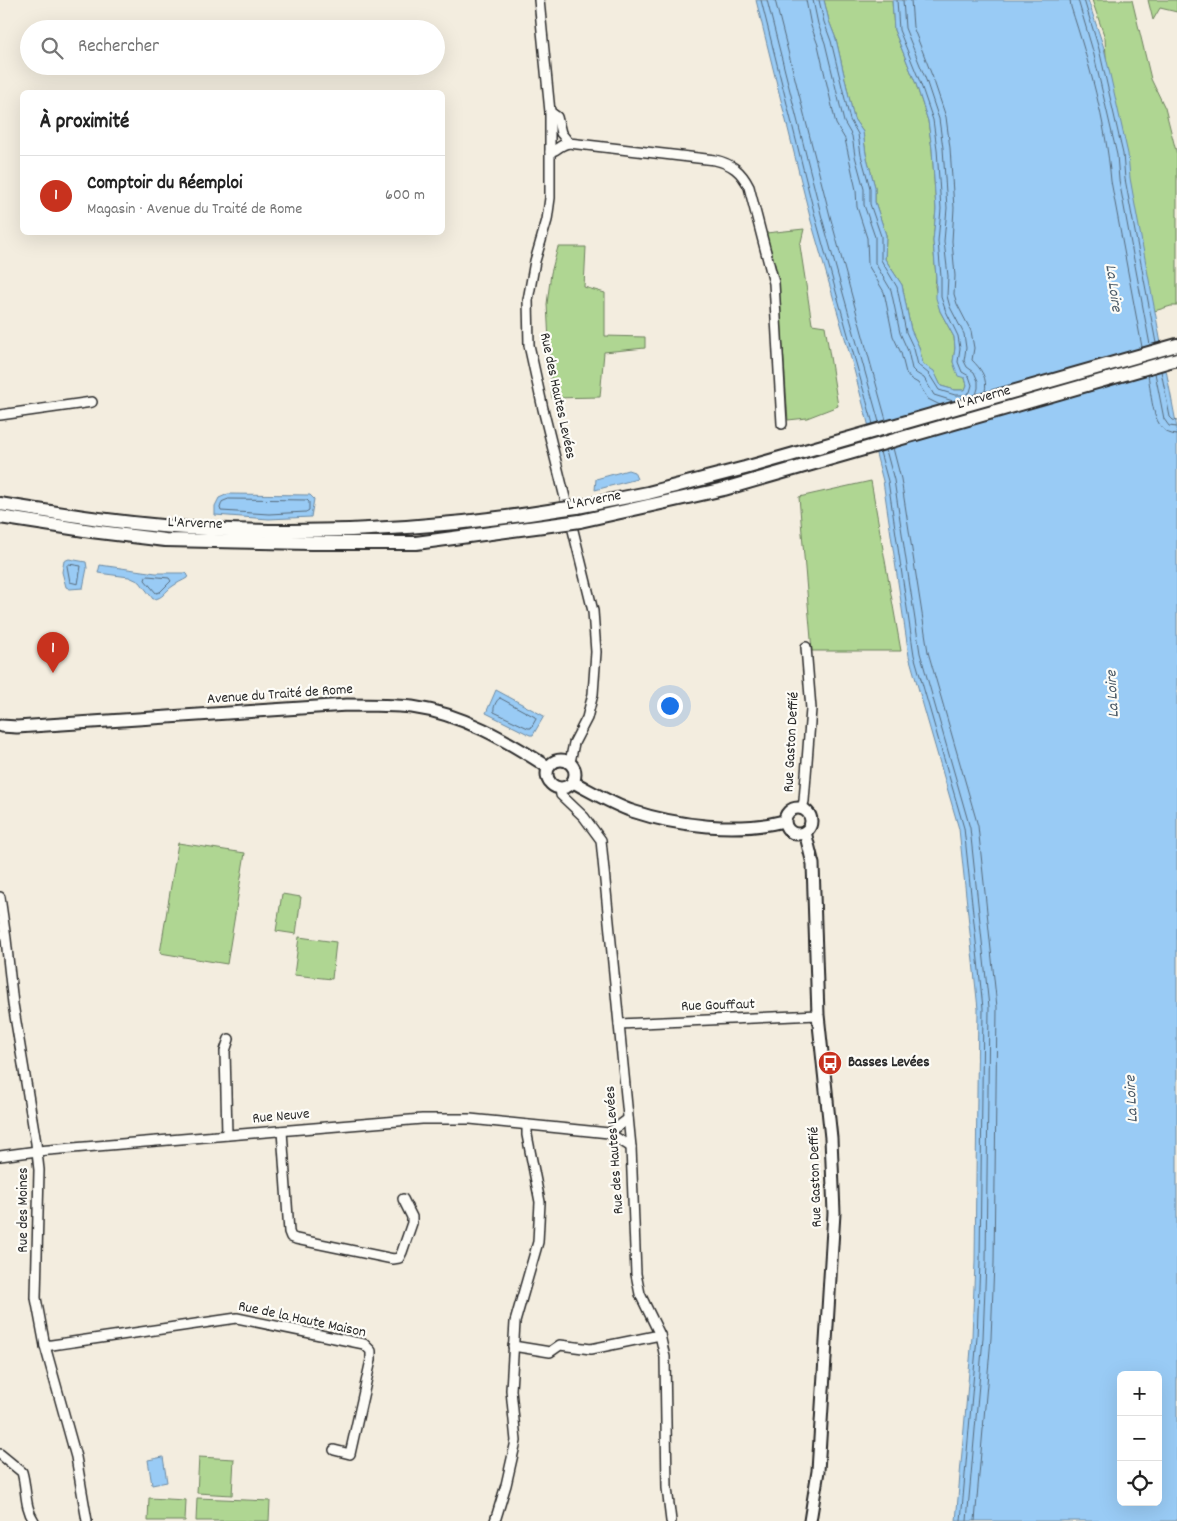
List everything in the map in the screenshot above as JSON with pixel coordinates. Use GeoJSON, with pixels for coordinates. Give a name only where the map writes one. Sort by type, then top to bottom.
{"type":"FeatureCollection","features":[{"type":"Feature","properties":{"kind":"highway","name":"L'Arverne"},"geometry":{"type":"LineString","coordinates":[[0,504],[92,519],[206,529],[311,531],[419,526],[494,519],[577,507],[704,479],[1177,345]]}},
{"type":"Feature","properties":{"kind":"highway","name":"L'Arverne"},"geometry":{"type":"LineString","coordinates":[[0,517],[165,540],[311,543],[416,543],[566,523],[707,493],[1177,359]]}},
{"type":"Feature","properties":{"kind":"main road","name":"Avenue du Traité de Rome"},"geometry":{"type":"LineString","coordinates":[[0,727],[347,704],[413,707],[462,720],[491,732],[548,767]]}},
{"type":"Feature","properties":{"kind":"main road"},"geometry":{"type":"LineString","coordinates":[[558,760],[570,762],[576,774],[573,782],[567,787],[555,787],[548,781],[548,767],[558,760]]}},
{"type":"Feature","properties":{"kind":"main road"},"geometry":{"type":"LineString","coordinates":[[573,782],[631,811],[672,821],[707,826],[749,828],[784,821]]}},
{"type":"Feature","properties":{"kind":"main road"},"geometry":{"type":"LineString","coordinates":[[802,808],[808,812],[811,818],[810,826],[805,832],[792,833],[787,829],[784,821],[786,815],[790,810],[802,808]]}},
{"type":"Feature","properties":{"kind":"main road","name":"Rue Gaston Deffié"},"geometry":{"type":"LineString","coordinates":[[805,832],[813,864],[818,1015],[831,1138],[834,1213],[818,1471],[810,1521]]}},
{"type":"Feature","properties":{"kind":"street"},"geometry":{"type":"LineString","coordinates":[[534,0],[537,13],[542,18]]}},
{"type":"Feature","properties":{"kind":"street","name":"Rue des Hautes Levées"},"geometry":{"type":"LineString","coordinates":[[539,0],[550,112],[549,209],[535,261],[528,300],[529,345],[593,611],[596,652],[593,694],[587,718],[574,743],[570,762]]}},
{"type":"Feature","properties":{"kind":"street"},"geometry":{"type":"LineString","coordinates":[[550,112],[557,117],[561,133],[569,143]]}},
{"type":"Feature","properties":{"kind":"street"},"geometry":{"type":"LineString","coordinates":[[550,152],[563,144],[569,143],[715,160],[731,166],[742,174],[749,186],[774,283],[782,424]]}},
{"type":"Feature","properties":{"kind":"street"},"geometry":{"type":"LineString","coordinates":[[0,415],[92,402]]}},
{"type":"Feature","properties":{"kind":"street","name":"Rue Gaston Deffié"},"geometry":{"type":"LineString","coordinates":[[802,808],[811,709],[806,647]]}},
{"type":"Feature","properties":{"kind":"street","name":"Rue des Hautes Levées"},"geometry":{"type":"LineString","coordinates":[[560,788],[561,795],[584,817],[601,840],[631,1147],[636,1274],[640,1294],[660,1335],[665,1357],[667,1488],[671,1521]]}},
{"type":"Feature","properties":{"kind":"street","name":"Rue des Moines"},"geometry":{"type":"LineString","coordinates":[[0,897],[12,1004],[37,1151],[40,1189],[36,1298],[45,1346],[76,1457],[87,1521]]}},
{"type":"Feature","properties":{"kind":"street","name":"Rue Gouffaut"},"geometry":{"type":"LineString","coordinates":[[618,1024],[818,1015]]}},
{"type":"Feature","properties":{"kind":"street"},"geometry":{"type":"LineString","coordinates":[[227,1135],[225,1051],[229,1039]]}},
{"type":"Feature","properties":{"kind":"street","name":"Rue Neuve"},"geometry":{"type":"LineString","coordinates":[[0,1156],[37,1151],[422,1119],[470,1118],[609,1133]]}},
{"type":"Feature","properties":{"kind":"street"},"geometry":{"type":"LineString","coordinates":[[628,1119],[609,1133],[631,1147]]}},
{"type":"Feature","properties":{"kind":"street"},"geometry":{"type":"LineString","coordinates":[[495,1521],[516,1441],[511,1390],[515,1322],[538,1242],[540,1202],[526,1125]]}},
{"type":"Feature","properties":{"kind":"street"},"geometry":{"type":"LineString","coordinates":[[282,1131],[289,1232],[291,1237],[393,1259],[399,1258],[412,1223],[412,1217],[403,1199]]}},
{"type":"Feature","properties":{"kind":"street","name":"Rue de la Haute Maison"},"geometry":{"type":"LineString","coordinates":[[45,1346],[237,1318],[364,1344],[371,1351],[371,1360],[350,1454],[334,1450]]}},
{"type":"Feature","properties":{"kind":"street"},"geometry":{"type":"LineString","coordinates":[[513,1346],[550,1352],[560,1345],[590,1349],[660,1335]]}},
{"type":"Feature","properties":{"kind":"street"},"geometry":{"type":"LineString","coordinates":[[0,1454],[22,1472],[26,1503],[29,1514],[34,1521]]}},
{"type":"Feature","properties":{"kind":"green space"},"geometry":{"type":"Polygon","coordinates":[[[824,0],[892,0],[894,30],[916,84],[928,121],[936,209],[933,241],[935,286],[940,311],[954,337],[953,362],[965,378],[967,385],[965,390],[955,390],[941,386],[935,374],[923,365],[919,347],[911,330],[902,285],[885,259],[886,235],[875,202],[875,187],[866,154],[863,132],[854,119],[836,39],[824,0]]]}},
{"type":"Feature","properties":{"kind":"green space"},"geometry":{"type":"Polygon","coordinates":[[[1092,0],[1132,0],[1151,79],[1165,108],[1177,155],[1177,306],[1151,312],[1107,77],[1105,38],[1092,0]]]}},
{"type":"Feature","properties":{"kind":"green space"},"geometry":{"type":"Polygon","coordinates":[[[1148,0],[1177,0],[1177,12],[1160,8],[1153,20],[1148,0]]]}},
{"type":"Feature","properties":{"kind":"green space"},"geometry":{"type":"Polygon","coordinates":[[[804,229],[800,246],[812,324],[825,326],[838,406],[807,418],[788,420],[778,275],[766,233],[804,229]]]}},
{"type":"Feature","properties":{"kind":"green space"},"geometry":{"type":"Polygon","coordinates":[[[558,247],[586,247],[584,287],[605,293],[605,336],[645,337],[645,348],[604,352],[600,397],[552,398],[547,304],[551,273],[558,247]]]}},
{"type":"Feature","properties":{"kind":"green space"},"geometry":{"type":"Polygon","coordinates":[[[871,481],[901,651],[812,651],[799,497],[871,481]]]}},
{"type":"Feature","properties":{"kind":"green space"},"geometry":{"type":"Polygon","coordinates":[[[178,843],[245,853],[227,964],[160,953],[178,843]]]}},
{"type":"Feature","properties":{"kind":"green space"},"geometry":{"type":"Polygon","coordinates":[[[282,894],[301,897],[296,934],[276,931],[282,894]]]}},
{"type":"Feature","properties":{"kind":"green space"},"geometry":{"type":"Polygon","coordinates":[[[299,937],[336,942],[332,979],[294,975],[299,937]]]}},
{"type":"Feature","properties":{"kind":"green space"},"geometry":{"type":"Polygon","coordinates":[[[199,1457],[234,1459],[232,1495],[197,1493],[199,1457]]]}},
{"type":"Feature","properties":{"kind":"green space"},"geometry":{"type":"Polygon","coordinates":[[[149,1498],[186,1500],[185,1521],[148,1521],[149,1498]]]}},
{"type":"Feature","properties":{"kind":"green space"},"geometry":{"type":"Polygon","coordinates":[[[197,1498],[270,1501],[269,1521],[196,1521],[197,1498]]]}},
{"type":"Feature","properties":{"kind":"water","name":"La Loire"},"geometry":{"type":"Polygon","coordinates":[[[756,0],[824,0],[836,39],[854,119],[863,132],[866,154],[875,187],[875,202],[886,235],[885,259],[902,285],[911,330],[919,347],[923,364],[934,371],[941,386],[955,390],[965,390],[967,385],[965,378],[958,376],[953,362],[954,337],[940,311],[936,298],[933,241],[936,209],[928,121],[916,84],[894,30],[892,0],[1088,0],[1104,48],[1128,154],[1130,178],[1177,428],[1177,1521],[956,1521],[972,1337],[975,1262],[978,1009],[959,829],[909,656],[883,481],[852,362],[811,221],[756,0]]]}},
{"type":"Feature","properties":{"kind":"water"},"geometry":{"type":"Polygon","coordinates":[[[628,470],[634,472],[637,479],[595,490],[596,479],[628,470]]]}},
{"type":"Feature","properties":{"kind":"water"},"geometry":{"type":"Polygon","coordinates":[[[228,494],[310,495],[314,499],[311,517],[269,519],[215,515],[215,506],[219,498],[228,494]]]}},
{"type":"Feature","properties":{"kind":"water"},"geometry":{"type":"Polygon","coordinates":[[[69,559],[86,562],[87,568],[83,588],[70,589],[66,587],[62,572],[64,561],[69,559]]]}},
{"type":"Feature","properties":{"kind":"water"},"geometry":{"type":"Polygon","coordinates":[[[100,565],[156,573],[186,573],[188,575],[187,578],[173,586],[162,596],[153,599],[140,582],[129,577],[98,573],[100,565]]]}},
{"type":"Feature","properties":{"kind":"water"},"geometry":{"type":"Polygon","coordinates":[[[496,690],[544,716],[533,735],[486,713],[496,690]]]}},
{"type":"Feature","properties":{"kind":"water"},"geometry":{"type":"Polygon","coordinates":[[[163,1457],[167,1482],[152,1485],[148,1460],[163,1457]]]}},
{"type":"Feature","properties":{"kind":"place","name":"Comptoir du Réemploi"},"geometry":{"type":"Point","coordinates":[53,673]}},
{"type":"Feature","properties":{"kind":"place","name":"Basses Levées"},"geometry":{"type":"Point","coordinates":[830,1063]}}]}
